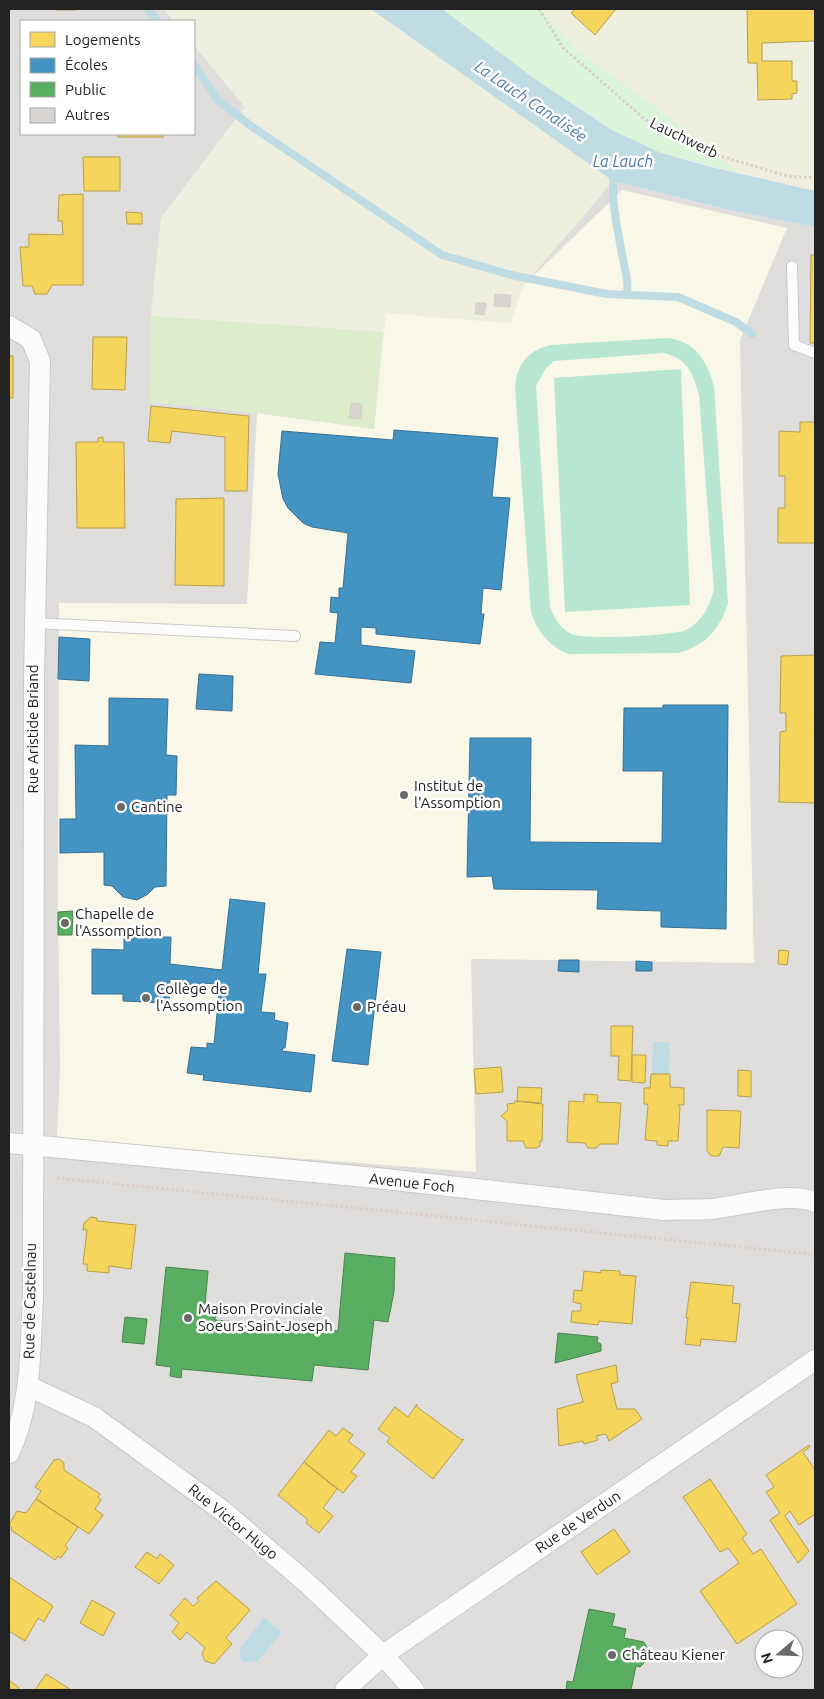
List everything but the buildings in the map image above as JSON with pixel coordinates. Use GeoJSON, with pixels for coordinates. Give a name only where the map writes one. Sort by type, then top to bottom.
{"type":"FeatureCollection","features":[{"type":"Feature","properties":{"kind":"street","name":"Rue Aristide Briand"},"geometry":{"type":"LineString","coordinates":[[9,326],[31,339],[40,361],[32,936],[35,1147]]}},
{"type":"Feature","properties":{"kind":"street","name":"Avenue Foch"},"geometry":{"type":"LineString","coordinates":[[9,1143],[35,1147],[376,1178],[664,1210],[711,1208],[774,1199],[807,1199],[815,1202]]}},
{"type":"Feature","properties":{"kind":"street","name":"Rue de Castelnau"},"geometry":{"type":"LineString","coordinates":[[9,1453],[15,1441],[28,1386],[33,1297],[33,1175],[35,1147]]}},
{"type":"Feature","properties":{"kind":"street","name":"Rue de Verdun"},"geometry":{"type":"LineString","coordinates":[[345,1690],[383,1656],[815,1360]]}},
{"type":"Feature","properties":{"kind":"street","name":"Rue Victor Hugo"},"geometry":{"type":"LineString","coordinates":[[28,1386],[94,1417],[223,1511],[308,1584],[383,1656],[414,1690]]}},
{"type":"Feature","properties":{"kind":"lane"},"geometry":{"type":"LineString","coordinates":[[792,266],[794,345],[815,353]]}},
{"type":"Feature","properties":{"kind":"lane"},"geometry":{"type":"LineString","coordinates":[[35,623],[295,636]]}},
{"type":"Feature","properties":{"kind":"path","name":"Lauchwerb"},"geometry":{"type":"LineString","coordinates":[[539,9],[563,48],[646,120],[717,155],[787,176],[815,178]]}},
{"type":"Feature","properties":{"kind":"path","name":"Avenue Foch"},"geometry":{"type":"LineString","coordinates":[[33,1175],[811,1254],[815,1256]]}},
{"type":"Feature","properties":{"kind":"shaded area"},"geometry":{"type":"Polygon","coordinates":[[[9,9],[164,9],[173,20],[20,20],[20,135],[195,135],[195,46],[245,107],[161,218],[151,316],[151,402],[257,413],[374,429],[386,313],[510,323],[523,286],[613,181],[725,209],[815,227],[815,1690],[9,1690],[9,9]]]}},
{"type":"Feature","properties":{"kind":"shaded area","name":"Institut de l'Assomption"},"geometry":{"type":"Polygon","coordinates":[[[622,190],[787,228],[740,340],[754,963],[471,959],[476,1172],[57,1140],[60,1069],[58,912],[59,603],[247,604],[257,413],[374,429],[386,313],[510,323],[523,286],[622,190]]]}},
{"type":"Feature","properties":{"kind":"shaded area","name":"Maison Provinciale Soeurs Saint-Joseph"},"geometry":{"type":"Polygon","coordinates":[[[160,1208],[568,1249],[555,1363],[367,1409],[330,1383],[244,1494],[113,1400],[145,1354],[160,1208]]]}},
{"type":"Feature","properties":{"kind":"green space"},"geometry":{"type":"Polygon","coordinates":[[[164,9],[371,9],[613,181],[523,286],[510,323],[386,313],[383,332],[151,316],[161,218],[245,107],[195,46],[195,20],[173,20],[164,9]]]}},
{"type":"Feature","properties":{"kind":"green space"},"geometry":{"type":"Polygon","coordinates":[[[442,9],[540,9],[574,48],[663,113],[738,173],[661,153],[612,130],[536,80],[442,9]]]}},
{"type":"Feature","properties":{"kind":"green space"},"geometry":{"type":"Polygon","coordinates":[[[540,9],[815,9],[815,191],[738,173],[663,113],[574,48],[540,9]]]}},
{"type":"Feature","properties":{"kind":"green space"},"geometry":{"type":"Polygon","coordinates":[[[151,316],[383,332],[374,429],[257,413],[150,402],[151,316]]]}},
{"type":"Feature","properties":{"kind":"green space"},"geometry":{"type":"Polygon","coordinates":[[[666,338],[692,347],[707,368],[714,386],[728,603],[716,628],[704,641],[688,650],[678,653],[568,654],[555,647],[540,632],[534,619],[531,612],[515,387],[518,372],[525,360],[536,351],[550,345],[666,338]],[[664,353],[554,361],[546,368],[536,386],[550,607],[558,622],[571,634],[592,637],[628,636],[664,634],[686,630],[701,618],[712,596],[714,590],[699,395],[688,368],[679,359],[664,353]]]}},
{"type":"Feature","properties":{"kind":"green space"},"geometry":{"type":"Polygon","coordinates":[[[681,369],[690,605],[565,612],[554,378],[681,369]]]}},
{"type":"Feature","properties":{"kind":"water","name":"La Lauch"},"geometry":{"type":"Polygon","coordinates":[[[371,9],[442,9],[536,80],[612,130],[661,153],[707,166],[815,191],[815,227],[725,209],[613,181],[371,9]]]}},
{"type":"Feature","properties":{"kind":"water"},"geometry":{"type":"Polygon","coordinates":[[[653,1042],[670,1042],[669,1074],[652,1074],[653,1042]]]}},
{"type":"Feature","properties":{"kind":"water"},"geometry":{"type":"Polygon","coordinates":[[[264,1618],[282,1632],[256,1663],[253,1661],[244,1663],[239,1656],[241,1651],[239,1649],[264,1618]]]}},
{"type":"Feature","properties":{"kind":"waterway"},"geometry":{"type":"LineString","coordinates":[[147,9],[157,20]]}},
{"type":"Feature","properties":{"kind":"waterway"},"geometry":{"type":"LineString","coordinates":[[195,66],[218,100],[251,126],[442,255],[511,275],[607,294],[678,297],[736,322],[752,334]]}},
{"type":"Feature","properties":{"kind":"waterway"},"geometry":{"type":"LineString","coordinates":[[614,171],[614,204],[627,280],[627,294]]}},
{"type":"Feature","properties":{"kind":"place","name":"Institut de l'Assomption"},"geometry":{"type":"Point","coordinates":[404,795]}},
{"type":"Feature","properties":{"kind":"place","name":"Cantine"},"geometry":{"type":"Point","coordinates":[121,807]}},
{"type":"Feature","properties":{"kind":"place","name":"Chapelle de l'Assomption"},"geometry":{"type":"Point","coordinates":[65,923]}},
{"type":"Feature","properties":{"kind":"place","name":"Collège de l'Assomption"},"geometry":{"type":"Point","coordinates":[146,998]}},
{"type":"Feature","properties":{"kind":"place","name":"Préau"},"geometry":{"type":"Point","coordinates":[357,1007]}},
{"type":"Feature","properties":{"kind":"place","name":"Maison Provinciale Soeurs Saint-Joseph"},"geometry":{"type":"Point","coordinates":[188,1318]}},
{"type":"Feature","properties":{"kind":"place","name":"Château Kiener"},"geometry":{"type":"Point","coordinates":[612,1655]}},
{"type":"Feature","properties":{"kind":"water label","name":"La Lauch Canalisée"},"geometry":{"type":"Point","coordinates":[531,101]}}]}
